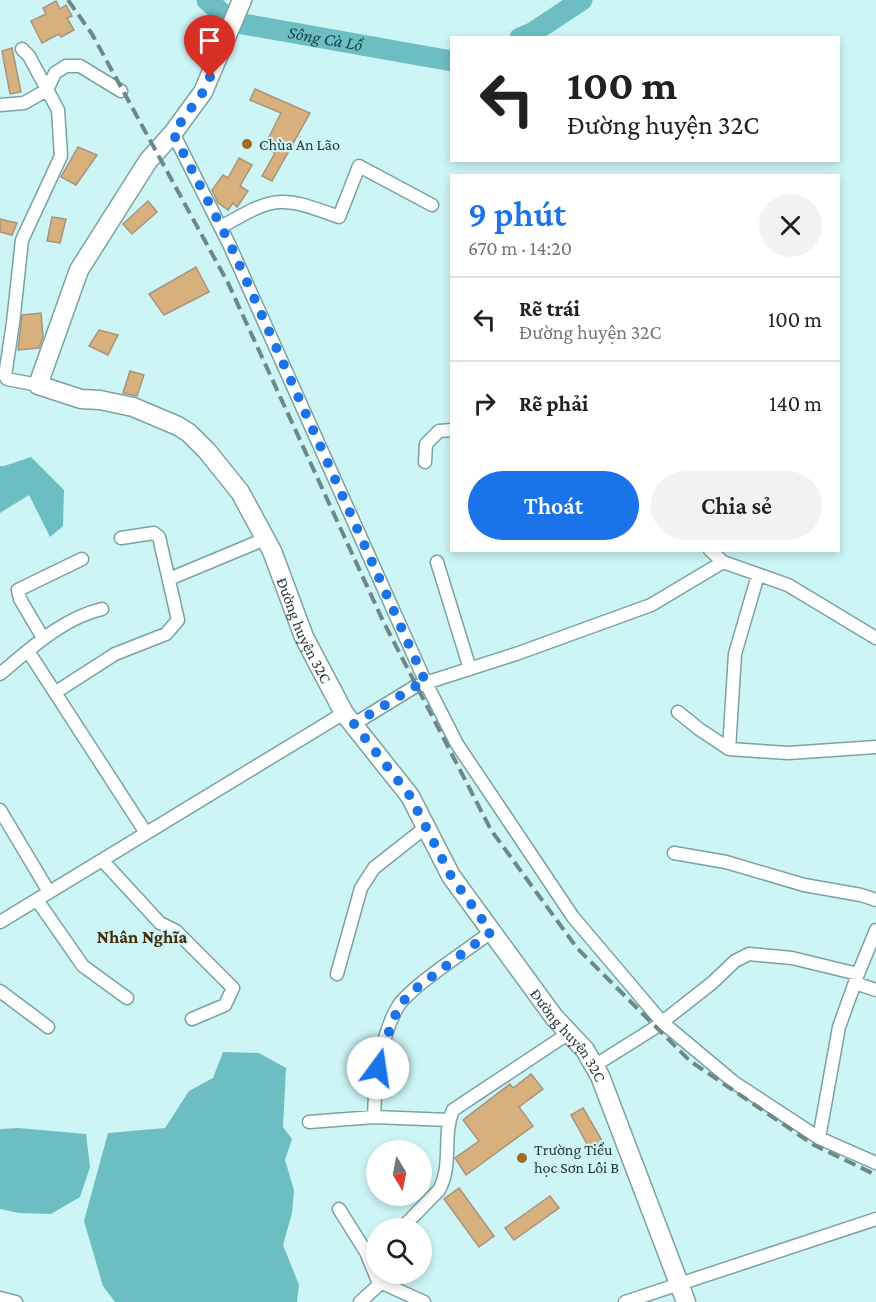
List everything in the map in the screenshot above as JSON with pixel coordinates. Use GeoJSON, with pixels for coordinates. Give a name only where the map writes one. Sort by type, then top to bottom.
{"type":"FeatureCollection","features":[{"type":"Feature","properties":{"kind":"street"},"geometry":{"type":"LineString","coordinates":[[5,378],[38,385],[79,270],[148,161],[173,133],[203,92],[242,0]]}},
{"type":"Feature","properties":{"kind":"street"},"geometry":{"type":"LineString","coordinates":[[0,390],[5,378],[22,240],[61,156],[58,110],[29,56],[22,49]]}},
{"type":"Feature","properties":{"kind":"street"},"geometry":{"type":"LineString","coordinates":[[0,105],[24,103],[47,90],[56,73],[66,66],[80,66],[121,91]]}},
{"type":"Feature","properties":{"kind":"street"},"geometry":{"type":"LineString","coordinates":[[173,133],[221,227],[426,683],[457,744],[494,796],[561,900],[662,1022],[735,1083],[819,1138],[876,1163]]}},
{"type":"Feature","properties":{"kind":"street"},"geometry":{"type":"LineString","coordinates":[[221,227],[261,206],[280,201],[294,202],[339,217],[359,166],[432,205]]}},
{"type":"Feature","properties":{"kind":"street","name":"Đường huyện 32C"},"geometry":{"type":"LineString","coordinates":[[38,385],[81,399],[100,400],[133,407],[178,426],[189,433],[207,451],[240,492],[272,551],[304,638],[349,718],[410,796],[451,876],[554,1017],[585,1050],[600,1076],[686,1302]]}},
{"type":"Feature","properties":{"kind":"street"},"geometry":{"type":"LineString","coordinates":[[425,462],[426,444],[439,431],[450,430]]}},
{"type":"Feature","properties":{"kind":"street"},"geometry":{"type":"LineString","coordinates":[[56,692],[116,654],[166,634],[176,625],[178,620],[159,537],[154,532],[121,538]]}},
{"type":"Feature","properties":{"kind":"street"},"geometry":{"type":"LineString","coordinates":[[169,579],[265,539]]}},
{"type":"Feature","properties":{"kind":"street"},"geometry":{"type":"LineString","coordinates":[[712,552],[723,562],[788,585],[876,638]]}},
{"type":"Feature","properties":{"kind":"street"},"geometry":{"type":"LineString","coordinates":[[43,638],[20,599],[18,590],[82,560]]}},
{"type":"Feature","properties":{"kind":"street"},"geometry":{"type":"LineString","coordinates":[[436,562],[470,669]]}},
{"type":"Feature","properties":{"kind":"street"},"geometry":{"type":"LineString","coordinates":[[0,922],[146,833],[349,718],[416,686],[651,605],[723,562]]}},
{"type":"Feature","properties":{"kind":"street"},"geometry":{"type":"LineString","coordinates":[[729,748],[735,654],[758,574]]}},
{"type":"Feature","properties":{"kind":"street"},"geometry":{"type":"LineString","coordinates":[[0,674],[43,638],[89,612],[102,609]]}},
{"type":"Feature","properties":{"kind":"street"},"geometry":{"type":"LineString","coordinates":[[28,651],[146,833]]}},
{"type":"Feature","properties":{"kind":"street"},"geometry":{"type":"LineString","coordinates":[[678,712],[729,748],[788,753],[876,747]]}},
{"type":"Feature","properties":{"kind":"street"},"geometry":{"type":"LineString","coordinates":[[0,810],[49,892]]}},
{"type":"Feature","properties":{"kind":"street"},"geometry":{"type":"LineString","coordinates":[[338,974],[361,888],[374,868],[426,827]]}},
{"type":"Feature","properties":{"kind":"street"},"geometry":{"type":"LineString","coordinates":[[674,853],[726,861],[804,885],[861,895],[876,900]]}},
{"type":"Feature","properties":{"kind":"street"},"geometry":{"type":"LineString","coordinates":[[102,860],[160,923],[176,931],[233,988],[225,1005],[192,1019]]}},
{"type":"Feature","properties":{"kind":"street"},"geometry":{"type":"LineString","coordinates":[[37,900],[83,966],[127,998]]}},
{"type":"Feature","properties":{"kind":"street"},"geometry":{"type":"LineString","coordinates":[[819,1138],[839,1027],[876,930]]}},
{"type":"Feature","properties":{"kind":"street"},"geometry":{"type":"LineString","coordinates":[[374,1117],[375,1087],[382,1050],[398,1008],[410,993],[491,932]]}},
{"type":"Feature","properties":{"kind":"street"},"geometry":{"type":"LineString","coordinates":[[594,1066],[662,1022],[712,983],[735,961],[749,954],[792,958],[856,978],[876,990]]}},
{"type":"Feature","properties":{"kind":"street"},"geometry":{"type":"LineString","coordinates":[[0,991],[48,1027]]}},
{"type":"Feature","properties":{"kind":"street"},"geometry":{"type":"LineString","coordinates":[[412,1218],[443,1183],[448,1154],[449,1120],[453,1110],[569,1033]]}},
{"type":"Feature","properties":{"kind":"street"},"geometry":{"type":"LineString","coordinates":[[309,1122],[374,1117],[449,1120]]}},
{"type":"Feature","properties":{"kind":"street"},"geometry":{"type":"LineString","coordinates":[[339,1209],[366,1252]]}},
{"type":"Feature","properties":{"kind":"street"},"geometry":{"type":"LineString","coordinates":[[624,1302],[876,1219]]}},
{"type":"Feature","properties":{"kind":"street"},"geometry":{"type":"LineString","coordinates":[[360,1302],[380,1284]]}},
{"type":"Feature","properties":{"kind":"street"},"geometry":{"type":"LineString","coordinates":[[383,1284],[424,1302]]}},
{"type":"Feature","properties":{"kind":"street"},"geometry":{"type":"LineString","coordinates":[[0,1298],[16,1302]]}},
{"type":"Feature","properties":{"kind":"water"},"geometry":{"type":"Polygon","coordinates":[[[31,457],[64,490],[63,526],[50,537],[29,495],[0,513],[0,466],[31,457]]]}},
{"type":"Feature","properties":{"kind":"water"},"geometry":{"type":"Polygon","coordinates":[[[223,1052],[259,1053],[286,1068],[283,1127],[292,1139],[285,1160],[294,1190],[292,1213],[283,1245],[299,1285],[297,1302],[115,1302],[103,1286],[84,1221],[108,1133],[165,1128],[189,1091],[213,1078],[223,1052]]]}},
{"type":"Feature","properties":{"kind":"water"},"geometry":{"type":"Polygon","coordinates":[[[18,1128],[86,1134],[90,1167],[80,1197],[51,1214],[19,1213],[0,1209],[0,1129],[18,1128]]]}},
{"type":"Feature","properties":{"kind":"building"},"geometry":{"type":"Polygon","coordinates":[[[56,1],[60,9],[66,5],[72,16],[67,18],[74,30],[61,37],[59,34],[42,43],[31,21],[46,14],[43,8],[56,1]]]}},
{"type":"Feature","properties":{"kind":"building"},"geometry":{"type":"Polygon","coordinates":[[[12,48],[21,92],[10,94],[2,51],[12,48]]]}},
{"type":"Feature","properties":{"kind":"building"},"geometry":{"type":"Polygon","coordinates":[[[255,89],[310,113],[272,181],[262,176],[275,153],[264,147],[281,113],[250,100],[255,89]]]}},
{"type":"Feature","properties":{"kind":"building"},"geometry":{"type":"Polygon","coordinates":[[[78,147],[97,155],[76,185],[61,177],[78,147]]]}},
{"type":"Feature","properties":{"kind":"building"},"geometry":{"type":"Polygon","coordinates":[[[239,158],[252,165],[240,186],[248,191],[237,207],[233,203],[228,210],[218,203],[212,190],[223,175],[228,178],[239,158]]]}},
{"type":"Feature","properties":{"kind":"building"},"geometry":{"type":"Polygon","coordinates":[[[148,201],[157,212],[132,234],[123,224],[148,201]]]}},
{"type":"Feature","properties":{"kind":"building"},"geometry":{"type":"Polygon","coordinates":[[[52,217],[66,219],[60,243],[47,241],[52,217]]]}},
{"type":"Feature","properties":{"kind":"building"},"geometry":{"type":"Polygon","coordinates":[[[0,219],[17,223],[12,235],[0,232],[0,219]]]}},
{"type":"Feature","properties":{"kind":"building"},"geometry":{"type":"Polygon","coordinates":[[[196,267],[209,292],[164,315],[149,294],[196,267]]]}},
{"type":"Feature","properties":{"kind":"building"},"geometry":{"type":"Polygon","coordinates":[[[41,313],[43,337],[39,348],[18,350],[22,315],[41,313]]]}},
{"type":"Feature","properties":{"kind":"building"},"geometry":{"type":"Polygon","coordinates":[[[99,330],[118,335],[108,355],[89,346],[99,330]]]}},
{"type":"Feature","properties":{"kind":"building"},"geometry":{"type":"Polygon","coordinates":[[[130,371],[144,375],[137,396],[123,393],[130,371]]]}},
{"type":"Feature","properties":{"kind":"building"},"geometry":{"type":"Polygon","coordinates":[[[531,1074],[543,1089],[519,1107],[533,1126],[466,1175],[455,1158],[479,1141],[463,1120],[510,1084],[513,1088],[531,1074]]]}},
{"type":"Feature","properties":{"kind":"building"},"geometry":{"type":"Polygon","coordinates":[[[583,1108],[604,1144],[591,1151],[571,1115],[583,1108]]]}},
{"type":"Feature","properties":{"kind":"building"},"geometry":{"type":"Polygon","coordinates":[[[459,1188],[494,1236],[479,1247],[444,1199],[459,1188]]]}},
{"type":"Feature","properties":{"kind":"building"},"geometry":{"type":"Polygon","coordinates":[[[550,1196],[559,1208],[514,1240],[505,1228],[550,1196]]]}},
{"type":"Feature","properties":{"kind":"waterway","name":"Sông Cà Lồ"},"geometry":{"type":"LineString","coordinates":[[207,0],[232,22],[450,61]]}},
{"type":"Feature","properties":{"kind":"waterway","name":"Sông Cà Lồ"},"geometry":{"type":"LineString","coordinates":[[525,36],[582,0]]}},
{"type":"Feature","properties":{"kind":"railway"},"geometry":{"type":"LineString","coordinates":[[68,0],[92,34],[228,283],[383,621],[491,830],[577,948],[690,1061],[814,1145],[876,1175]]}},
{"type":"Feature","properties":{"kind":"place","name":"Chùa An Lão"},"geometry":{"type":"Point","coordinates":[247,144]}},
{"type":"Feature","properties":{"kind":"place","name":"Trường Tiểu học Sơn Lôi B"},"geometry":{"type":"Point","coordinates":[522,1158]}},
{"type":"Feature","properties":{"kind":"district","name":"Nhân Nghĩa"},"geometry":{"type":"Point","coordinates":[142,937]}},
{"type":"Feature","properties":{"kind":"route"},"geometry":{"type":"LineString","coordinates":[[210,77],[203,92],[173,133],[230,244],[426,683],[416,686],[354,724],[410,796],[451,876],[491,932],[410,993],[398,1008],[382,1050],[378,1068]]}}]}
